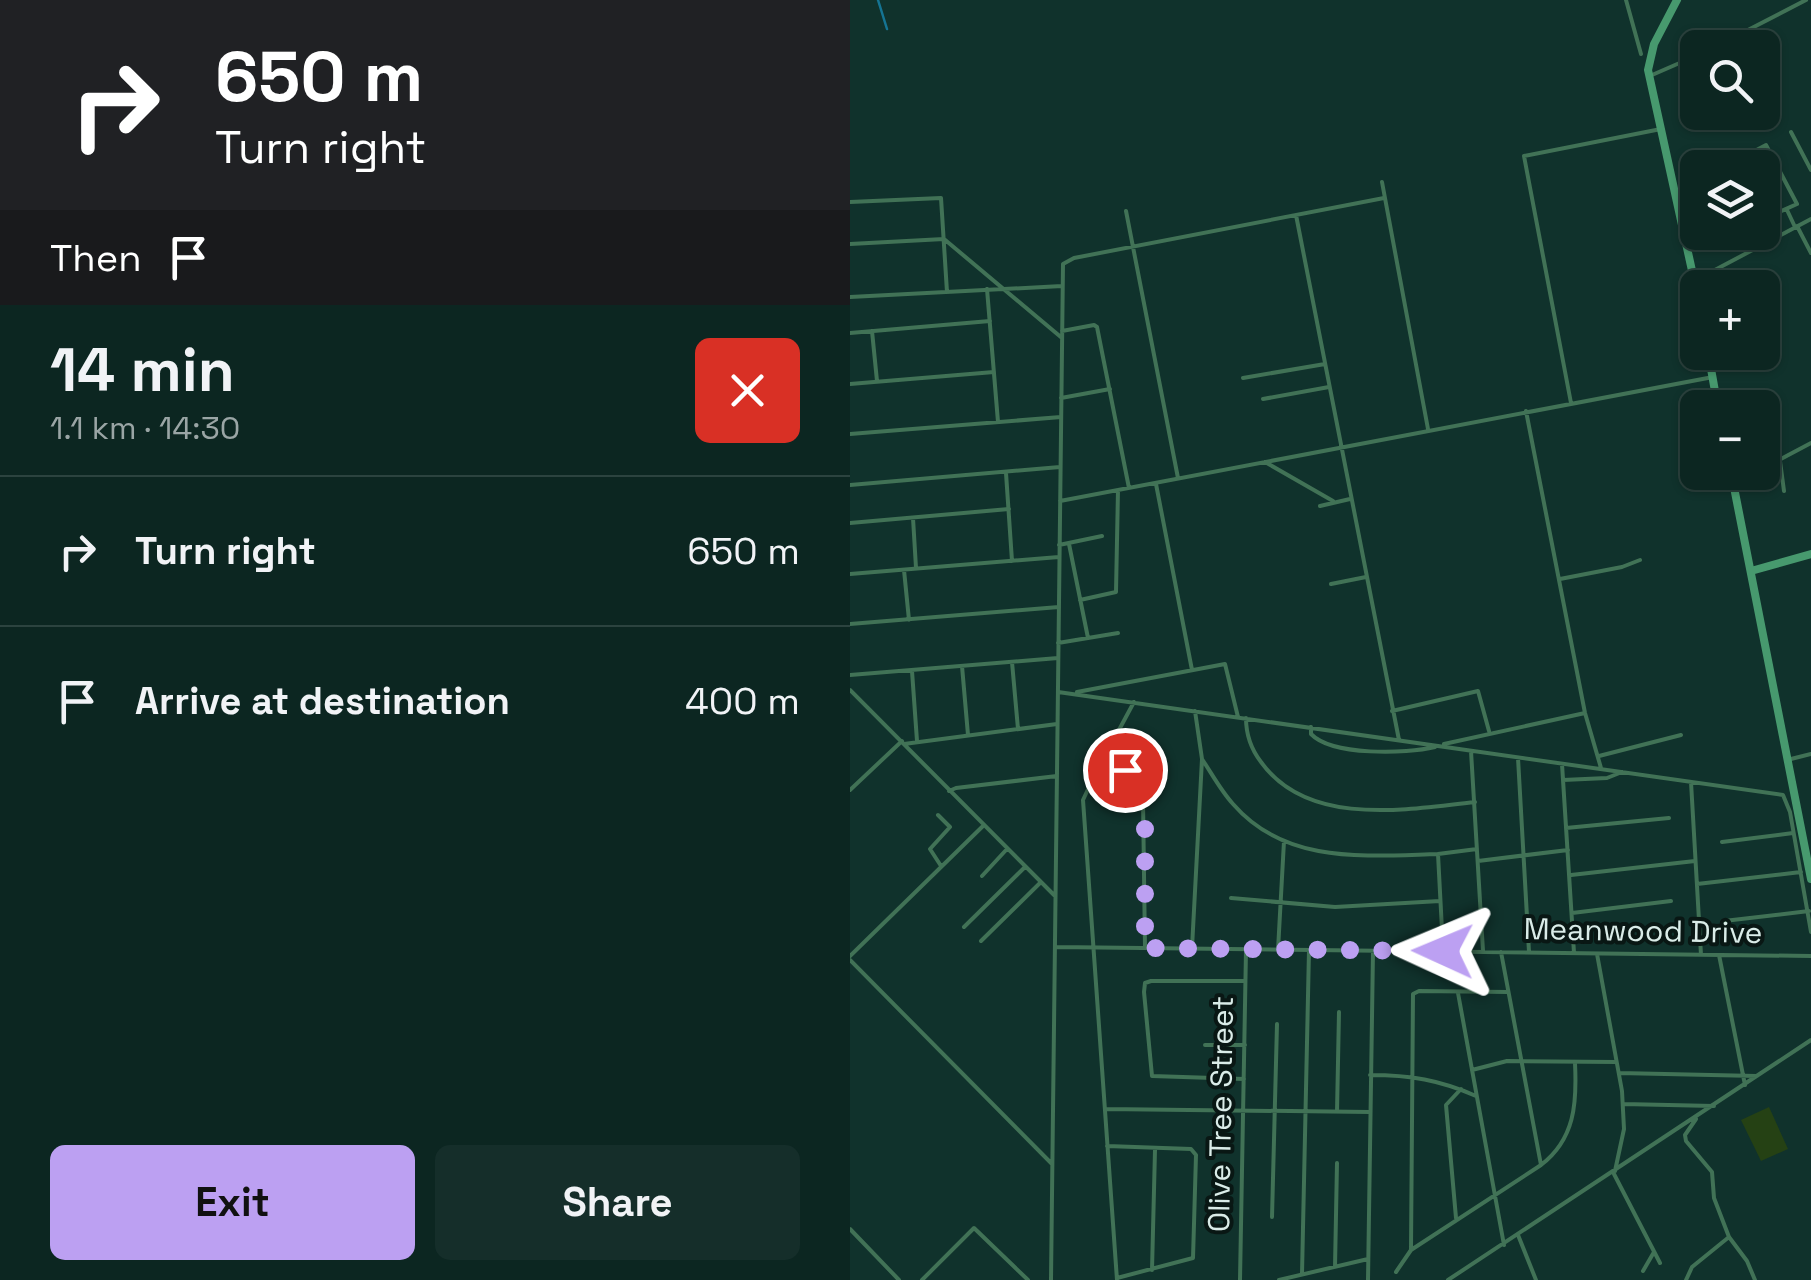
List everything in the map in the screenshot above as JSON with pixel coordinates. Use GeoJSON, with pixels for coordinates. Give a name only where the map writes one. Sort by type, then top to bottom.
{"type":"FeatureCollection","features":[{"type":"Feature","properties":{"kind":"main road"},"geometry":{"type":"LineString","coordinates":[[1678,0],[1651,52],[1649,76],[1680,216]]}},
{"type":"Feature","properties":{"kind":"main road"},"geometry":{"type":"LineString","coordinates":[[1711,370],[1715,390]]}},
{"type":"Feature","properties":{"kind":"main road"},"geometry":{"type":"LineString","coordinates":[[1735,490],[1811,879]]}},
{"type":"Feature","properties":{"kind":"main road"},"geometry":{"type":"LineString","coordinates":[[1751,571],[1811,554]]}},
{"type":"Feature","properties":{"kind":"street"},"geometry":{"type":"LineString","coordinates":[[1626,0],[1641,54]]}},
{"type":"Feature","properties":{"kind":"street"},"geometry":{"type":"LineString","coordinates":[[1747,30],[1806,0]]}},
{"type":"Feature","properties":{"kind":"street"},"geometry":{"type":"LineString","coordinates":[[1649,76],[1680,63]]}},
{"type":"Feature","properties":{"kind":"street"},"geometry":{"type":"LineString","coordinates":[[1571,403],[1524,156],[1662,129]]}},
{"type":"Feature","properties":{"kind":"street"},"geometry":{"type":"LineString","coordinates":[[1791,132],[1811,170]]}},
{"type":"Feature","properties":{"kind":"street"},"geometry":{"type":"LineString","coordinates":[[1780,171],[1796,200],[1796,206],[1780,212]]}},
{"type":"Feature","properties":{"kind":"street"},"geometry":{"type":"LineString","coordinates":[[1382,182],[1428,429]]}},
{"type":"Feature","properties":{"kind":"street"},"geometry":{"type":"LineString","coordinates":[[850,202],[940,198],[947,292]]}},
{"type":"Feature","properties":{"kind":"street"},"geometry":{"type":"LineString","coordinates":[[1051,1280],[1062,268],[1068,259],[1384,198]]}},
{"type":"Feature","properties":{"kind":"street"},"geometry":{"type":"LineString","coordinates":[[1787,210],[1811,252]]}},
{"type":"Feature","properties":{"kind":"street"},"geometry":{"type":"LineString","coordinates":[[1126,211],[1178,478]]}},
{"type":"Feature","properties":{"kind":"street"},"geometry":{"type":"LineString","coordinates":[[1296,215],[1399,740]]}},
{"type":"Feature","properties":{"kind":"street"},"geometry":{"type":"LineString","coordinates":[[1714,270],[1810,222]]}},
{"type":"Feature","properties":{"kind":"street"},"geometry":{"type":"LineString","coordinates":[[850,244],[944,239],[1062,338]]}},
{"type":"Feature","properties":{"kind":"street"},"geometry":{"type":"LineString","coordinates":[[850,297],[1062,286]]}},
{"type":"Feature","properties":{"kind":"street"},"geometry":{"type":"LineString","coordinates":[[987,289],[998,422]]}},
{"type":"Feature","properties":{"kind":"street"},"geometry":{"type":"LineString","coordinates":[[850,333],[990,321]]}},
{"type":"Feature","properties":{"kind":"street"},"geometry":{"type":"LineString","coordinates":[[1062,331],[1097,327],[1129,488]]}},
{"type":"Feature","properties":{"kind":"street"},"geometry":{"type":"LineString","coordinates":[[872,331],[877,382]]}},
{"type":"Feature","properties":{"kind":"street"},"geometry":{"type":"LineString","coordinates":[[1242,378],[1324,364]]}},
{"type":"Feature","properties":{"kind":"street"},"geometry":{"type":"LineString","coordinates":[[850,384],[994,372]]}},
{"type":"Feature","properties":{"kind":"street"},"geometry":{"type":"LineString","coordinates":[[1060,501],[1712,377]]}},
{"type":"Feature","properties":{"kind":"street"},"geometry":{"type":"LineString","coordinates":[[1263,400],[1329,387]]}},
{"type":"Feature","properties":{"kind":"street"},"geometry":{"type":"LineString","coordinates":[[1062,398],[1110,389]]}},
{"type":"Feature","properties":{"kind":"street"},"geometry":{"type":"LineString","coordinates":[[1526,412],[1585,712],[1601,769]]}},
{"type":"Feature","properties":{"kind":"street"},"geometry":{"type":"LineString","coordinates":[[850,434],[1061,417]]}},
{"type":"Feature","properties":{"kind":"street"},"geometry":{"type":"LineString","coordinates":[[1784,490],[1780,460],[1811,444]]}},
{"type":"Feature","properties":{"kind":"street"},"geometry":{"type":"LineString","coordinates":[[1266,462],[1333,501]]}},
{"type":"Feature","properties":{"kind":"street"},"geometry":{"type":"LineString","coordinates":[[850,485],[1060,467]]}},
{"type":"Feature","properties":{"kind":"street"},"geometry":{"type":"LineString","coordinates":[[1006,473],[1012,561]]}},
{"type":"Feature","properties":{"kind":"street"},"geometry":{"type":"LineString","coordinates":[[1156,483],[1192,670]]}},
{"type":"Feature","properties":{"kind":"street"},"geometry":{"type":"LineString","coordinates":[[1080,600],[1116,592],[1118,490]]}},
{"type":"Feature","properties":{"kind":"street"},"geometry":{"type":"LineString","coordinates":[[1320,506],[1350,499]]}},
{"type":"Feature","properties":{"kind":"street"},"geometry":{"type":"LineString","coordinates":[[850,523],[1009,509]]}},
{"type":"Feature","properties":{"kind":"street"},"geometry":{"type":"LineString","coordinates":[[913,518],[916,568]]}},
{"type":"Feature","properties":{"kind":"street"},"geometry":{"type":"LineString","coordinates":[[1060,545],[1102,536]]}},
{"type":"Feature","properties":{"kind":"street"},"geometry":{"type":"LineString","coordinates":[[1069,544],[1088,638]]}},
{"type":"Feature","properties":{"kind":"street"},"geometry":{"type":"LineString","coordinates":[[850,574],[1060,557]]}},
{"type":"Feature","properties":{"kind":"street"},"geometry":{"type":"LineString","coordinates":[[1560,579],[1622,568],[1640,560]]}},
{"type":"Feature","properties":{"kind":"street"},"geometry":{"type":"LineString","coordinates":[[904,569],[909,620]]}},
{"type":"Feature","properties":{"kind":"street"},"geometry":{"type":"LineString","coordinates":[[1331,584],[1366,577]]}},
{"type":"Feature","properties":{"kind":"street"},"geometry":{"type":"LineString","coordinates":[[850,624],[1059,607]]}},
{"type":"Feature","properties":{"kind":"street"},"geometry":{"type":"LineString","coordinates":[[1058,643],[1118,633]]}},
{"type":"Feature","properties":{"kind":"street"},"geometry":{"type":"LineString","coordinates":[[850,676],[1058,658]]}},
{"type":"Feature","properties":{"kind":"street"},"geometry":{"type":"LineString","coordinates":[[1012,662],[1018,729]]}},
{"type":"Feature","properties":{"kind":"street"},"geometry":{"type":"LineString","coordinates":[[1070,694],[1222,664],[1227,666],[1238,717]]}},
{"type":"Feature","properties":{"kind":"street"},"geometry":{"type":"LineString","coordinates":[[962,666],[968,736]]}},
{"type":"Feature","properties":{"kind":"street"},"geometry":{"type":"LineString","coordinates":[[912,670],[917,741]]}},
{"type":"Feature","properties":{"kind":"street"},"geometry":{"type":"LineString","coordinates":[[850,690],[1055,896]]}},
{"type":"Feature","properties":{"kind":"street"},"geometry":{"type":"LineString","coordinates":[[1392,711],[1478,691],[1489,733]]}},
{"type":"Feature","properties":{"kind":"street"},"geometry":{"type":"LineString","coordinates":[[1058,692],[1783,794],[1811,932]]}},
{"type":"Feature","properties":{"kind":"street"},"geometry":{"type":"LineString","coordinates":[[1105,764],[1106,754],[1134,702]]}},
{"type":"Feature","properties":{"kind":"street"},"geometry":{"type":"LineString","coordinates":[[1192,948],[1202,759],[1195,711]]}},
{"type":"Feature","properties":{"kind":"street"},"geometry":{"type":"LineString","coordinates":[[1311,727],[1311,734],[1319,742],[1349,750],[1426,750],[1585,712]]}},
{"type":"Feature","properties":{"kind":"street"},"geometry":{"type":"LineString","coordinates":[[1246,718],[1250,742],[1268,772],[1307,799],[1348,808],[1474,802]]}},
{"type":"Feature","properties":{"kind":"street"},"geometry":{"type":"LineString","coordinates":[[850,790],[903,742],[1057,724]]}},
{"type":"Feature","properties":{"kind":"street"},"geometry":{"type":"LineString","coordinates":[[1600,756],[1680,735]]}},
{"type":"Feature","properties":{"kind":"street"},"geometry":{"type":"LineString","coordinates":[[1471,751],[1484,952]]}},
{"type":"Feature","properties":{"kind":"street"},"geometry":{"type":"LineString","coordinates":[[1787,760],[1811,754]]}},
{"type":"Feature","properties":{"kind":"street"},"geometry":{"type":"LineString","coordinates":[[1518,758],[1529,952]]}},
{"type":"Feature","properties":{"kind":"street"},"geometry":{"type":"LineString","coordinates":[[1202,759],[1235,807],[1262,830],[1308,851],[1341,855],[1438,854],[1477,849]]}},
{"type":"Feature","properties":{"kind":"street"},"geometry":{"type":"LineString","coordinates":[[1107,1146],[1194,1151],[1191,1260],[1117,1279],[1107,1146],[1083,800],[1097,770],[1105,764],[1118,766],[1132,776],[1145,808],[1145,948]]}},
{"type":"Feature","properties":{"kind":"street"},"geometry":{"type":"LineString","coordinates":[[1562,764],[1574,952]]}},
{"type":"Feature","properties":{"kind":"street"},"geometry":{"type":"LineString","coordinates":[[1563,780],[1607,778],[1622,772]]}},
{"type":"Feature","properties":{"kind":"street"},"geometry":{"type":"LineString","coordinates":[[949,791],[1056,776]]}},
{"type":"Feature","properties":{"kind":"street"},"geometry":{"type":"LineString","coordinates":[[1691,782],[1701,954]]}},
{"type":"Feature","properties":{"kind":"street"},"geometry":{"type":"LineString","coordinates":[[1798,812],[1811,815]]}},
{"type":"Feature","properties":{"kind":"street"},"geometry":{"type":"LineString","coordinates":[[938,816],[950,827],[930,849],[942,866]]}},
{"type":"Feature","properties":{"kind":"street"},"geometry":{"type":"LineString","coordinates":[[1566,828],[1670,818]]}},
{"type":"Feature","properties":{"kind":"street"},"geometry":{"type":"LineString","coordinates":[[983,826],[850,958],[1052,1164]]}},
{"type":"Feature","properties":{"kind":"street"},"geometry":{"type":"LineString","coordinates":[[1722,842],[1793,833]]}},
{"type":"Feature","properties":{"kind":"street"},"geometry":{"type":"LineString","coordinates":[[1278,950],[1284,841]]}},
{"type":"Feature","properties":{"kind":"street"},"geometry":{"type":"LineString","coordinates":[[982,876],[1008,849]]}},
{"type":"Feature","properties":{"kind":"street"},"geometry":{"type":"LineString","coordinates":[[1478,861],[1568,850]]}},
{"type":"Feature","properties":{"kind":"street"},"geometry":{"type":"LineString","coordinates":[[1438,854],[1443,951]]}},
{"type":"Feature","properties":{"kind":"street"},"geometry":{"type":"LineString","coordinates":[[1570,875],[1696,860]]}},
{"type":"Feature","properties":{"kind":"street"},"geometry":{"type":"LineString","coordinates":[[964,926],[1025,867]]}},
{"type":"Feature","properties":{"kind":"street"},"geometry":{"type":"LineString","coordinates":[[1697,884],[1801,872]]}},
{"type":"Feature","properties":{"kind":"street"},"geometry":{"type":"LineString","coordinates":[[981,941],[1040,883]]}},
{"type":"Feature","properties":{"kind":"street"},"geometry":{"type":"LineString","coordinates":[[1231,898],[1364,908],[1440,902]]}},
{"type":"Feature","properties":{"kind":"street"},"geometry":{"type":"LineString","coordinates":[[1571,913],[1672,901]]}},
{"type":"Feature","properties":{"kind":"street"},"geometry":{"type":"LineString","coordinates":[[1724,921],[1808,911]]}},
{"type":"Feature","properties":{"kind":"street","name":"Meanwood Drive"},"geometry":{"type":"LineString","coordinates":[[1054,947],[1811,956]]}},
{"type":"Feature","properties":{"kind":"street","name":"Olive Tree Street"},"geometry":{"type":"LineString","coordinates":[[1240,1280],[1246,949]]}},
{"type":"Feature","properties":{"kind":"street"},"geometry":{"type":"LineString","coordinates":[[1302,1274],[1309,950]]}},
{"type":"Feature","properties":{"kind":"street"},"geometry":{"type":"LineString","coordinates":[[1368,1280],[1373,950]]}},
{"type":"Feature","properties":{"kind":"street"},"geometry":{"type":"LineString","coordinates":[[1501,952],[1540,1165]]}},
{"type":"Feature","properties":{"kind":"street"},"geometry":{"type":"LineString","coordinates":[[1597,953],[1624,1104],[1624,1129],[1614,1172],[1660,1263]]}},
{"type":"Feature","properties":{"kind":"street"},"geometry":{"type":"LineString","coordinates":[[1718,955],[1745,1086]]}},
{"type":"Feature","properties":{"kind":"street"},"geometry":{"type":"LineString","coordinates":[[1244,1079],[1152,1076],[1144,992],[1146,983],[1151,981],[1246,982]]}},
{"type":"Feature","properties":{"kind":"street"},"geometry":{"type":"LineString","coordinates":[[1411,1250],[1414,992],[1508,992]]}},
{"type":"Feature","properties":{"kind":"street"},"geometry":{"type":"LineString","coordinates":[[1458,992],[1504,1244]]}},
{"type":"Feature","properties":{"kind":"street"},"geometry":{"type":"LineString","coordinates":[[1337,1112],[1340,1012]]}},
{"type":"Feature","properties":{"kind":"street"},"geometry":{"type":"LineString","coordinates":[[1272,1216],[1276,1024]]}},
{"type":"Feature","properties":{"kind":"street"},"geometry":{"type":"LineString","coordinates":[[1450,1279],[1811,1040]]}},
{"type":"Feature","properties":{"kind":"street"},"geometry":{"type":"LineString","coordinates":[[1205,1046],[1246,1045]]}},
{"type":"Feature","properties":{"kind":"street"},"geometry":{"type":"LineString","coordinates":[[1472,1070],[1499,1062],[1616,1062]]}},
{"type":"Feature","properties":{"kind":"street"},"geometry":{"type":"LineString","coordinates":[[1396,1272],[1411,1250],[1557,1152],[1572,1124],[1575,1062]]}},
{"type":"Feature","properties":{"kind":"street"},"geometry":{"type":"LineString","coordinates":[[1619,1073],[1757,1076]]}},
{"type":"Feature","properties":{"kind":"street"},"geometry":{"type":"LineString","coordinates":[[1370,1075],[1412,1075],[1450,1084],[1476,1096]]}},
{"type":"Feature","properties":{"kind":"street"},"geometry":{"type":"LineString","coordinates":[[1456,1220],[1446,1105],[1461,1090]]}},
{"type":"Feature","properties":{"kind":"street"},"geometry":{"type":"LineString","coordinates":[[1624,1104],[1714,1106]]}},
{"type":"Feature","properties":{"kind":"street"},"geometry":{"type":"LineString","coordinates":[[1688,1106],[1697,1116]]}},
{"type":"Feature","properties":{"kind":"street"},"geometry":{"type":"LineString","coordinates":[[1105,1109],[1370,1112]]}},
{"type":"Feature","properties":{"kind":"street"},"geometry":{"type":"LineString","coordinates":[[1697,1116],[1686,1140],[1712,1172],[1714,1198],[1729,1237],[1755,1280]]}},
{"type":"Feature","properties":{"kind":"street"},"geometry":{"type":"LineString","coordinates":[[1152,1270],[1156,1148]]}},
{"type":"Feature","properties":{"kind":"street"},"geometry":{"type":"LineString","coordinates":[[1335,1267],[1337,1162]]}},
{"type":"Feature","properties":{"kind":"street"},"geometry":{"type":"LineString","coordinates":[[922,1280],[974,1228],[1028,1280]]}},
{"type":"Feature","properties":{"kind":"street"},"geometry":{"type":"LineString","coordinates":[[850,1229],[900,1280]]}},
{"type":"Feature","properties":{"kind":"street"},"geometry":{"type":"LineString","coordinates":[[1518,1235],[1536,1280]]}},
{"type":"Feature","properties":{"kind":"street"},"geometry":{"type":"LineString","coordinates":[[1686,1280],[1692,1267],[1729,1237]]}},
{"type":"Feature","properties":{"kind":"street"},"geometry":{"type":"LineString","coordinates":[[1642,1271],[1654,1252]]}},
{"type":"Feature","properties":{"kind":"street"},"geometry":{"type":"LineString","coordinates":[[1279,1280],[1368,1259]]}},
{"type":"Feature","properties":{"kind":"green space"},"geometry":{"type":"Polygon","coordinates":[[[1769,1107],[1788,1149],[1761,1161],[1741,1120],[1769,1107]]]}},
{"type":"Feature","properties":{"kind":"waterway"},"geometry":{"type":"LineString","coordinates":[[878,0],[887,29]]}},
{"type":"Feature","properties":{"kind":"route"},"geometry":{"type":"LineString","coordinates":[[1125,770],[1136,782],[1145,808],[1145,948],[1443,951]]}}]}
